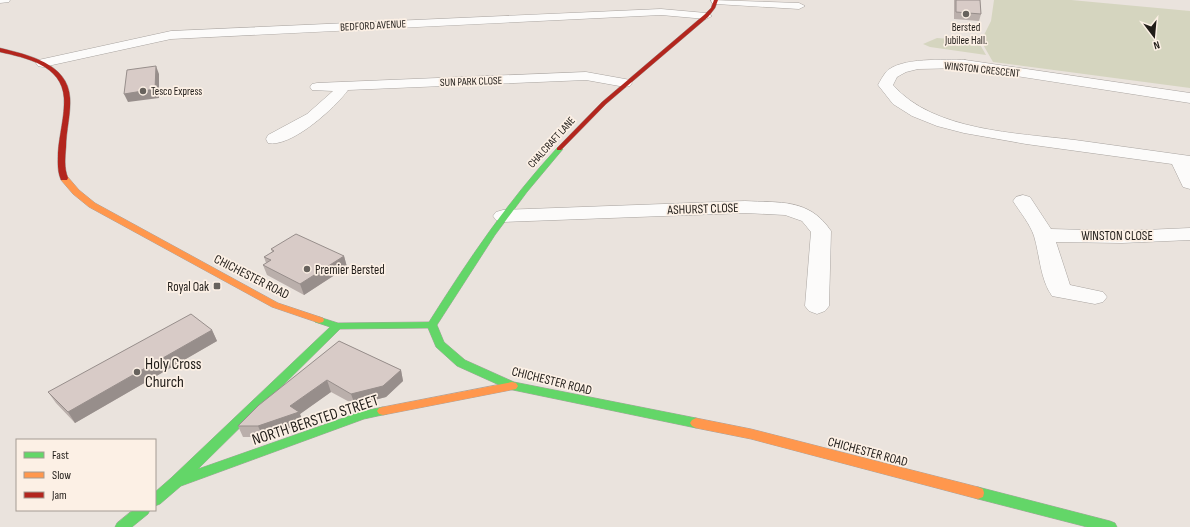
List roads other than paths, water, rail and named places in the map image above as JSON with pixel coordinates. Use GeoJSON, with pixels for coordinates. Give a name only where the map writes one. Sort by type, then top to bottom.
{"type":"FeatureCollection","features":[{"type":"Feature","properties":{"kind":"main road","name":"CHALCRAFT LANE"},"geometry":{"type":"LineString","coordinates":[[432,325],[503,216],[571,135],[625,83],[706,16],[716,0]]}},
{"type":"Feature","properties":{"kind":"main road","name":"CHICHESTER ROAD"},"geometry":{"type":"LineString","coordinates":[[0,50],[19,54],[43,63],[55,70],[66,86],[66,112],[62,145],[62,173],[73,190],[92,205],[275,305],[337,326],[432,325],[440,344],[461,363],[512,386],[751,434],[1110,527]]}},
{"type":"Feature","properties":{"kind":"main road","name":"NORTH BERSTED STREET"},"geometry":{"type":"LineString","coordinates":[[156,499],[176,482],[337,326]]}},
{"type":"Feature","properties":{"kind":"main road","name":"NORTH BERSTED STREET"},"geometry":{"type":"LineString","coordinates":[[176,482],[363,415],[512,386]]}},
{"type":"Feature","properties":{"kind":"main road"},"geometry":{"type":"LineString","coordinates":[[122,527],[142,511]]}},
{"type":"Feature","properties":{"kind":"street"},"geometry":{"type":"LineString","coordinates":[[716,0],[799,6]]}},
{"type":"Feature","properties":{"kind":"street","name":"BEDFORD AVENUE"},"geometry":{"type":"LineString","coordinates":[[43,63],[171,35],[661,12],[706,16]]}},
{"type":"Feature","properties":{"kind":"street","name":"WINSTON CRESCENT"},"geometry":{"type":"LineString","coordinates":[[1184,160],[973,130],[918,113],[899,102],[890,93],[885,85],[892,74],[901,69],[918,65],[965,64],[1190,98]]}},
{"type":"Feature","properties":{"kind":"street","name":"SUN PARK CLOSE"},"geometry":{"type":"LineString","coordinates":[[317,87],[586,76],[625,83]]}},
{"type":"Feature","properties":{"kind":"street"},"geometry":{"type":"LineString","coordinates":[[274,139],[298,128],[336,98],[344,86]]}},
{"type":"Feature","properties":{"kind":"street"},"geometry":{"type":"LineString","coordinates":[[1184,160],[1190,183]]}},
{"type":"Feature","properties":{"kind":"street"},"geometry":{"type":"LineString","coordinates":[[1023,201],[1044,235],[1049,258],[1060,291],[1095,297]]}},
{"type":"Feature","properties":{"kind":"street","name":"ASHURST CLOSE"},"geometry":{"type":"LineString","coordinates":[[503,216],[745,207],[788,209],[809,218],[821,231],[817,306]]}},
{"type":"Feature","properties":{"kind":"street","name":"WINSTON CLOSE"},"geometry":{"type":"LineString","coordinates":[[1044,235],[1122,237],[1190,234]]}},
{"type":"Feature","properties":{"kind":"place","name":"Bersted Jubilee Hall."},"geometry":{"type":"Point","coordinates":[966,14]}},
{"type":"Feature","properties":{"kind":"place","name":"Tesco Express"},"geometry":{"type":"Point","coordinates":[143,91]}},
{"type":"Feature","properties":{"kind":"place","name":"Premier Bersted"},"geometry":{"type":"Point","coordinates":[307,269]}},
{"type":"Feature","properties":{"kind":"place","name":"Royal Oak"},"geometry":{"type":"Point","coordinates":[217,286]}},
{"type":"Feature","properties":{"kind":"place","name":"Holy Cross Church"},"geometry":{"type":"Point","coordinates":[137,372]}}]}
